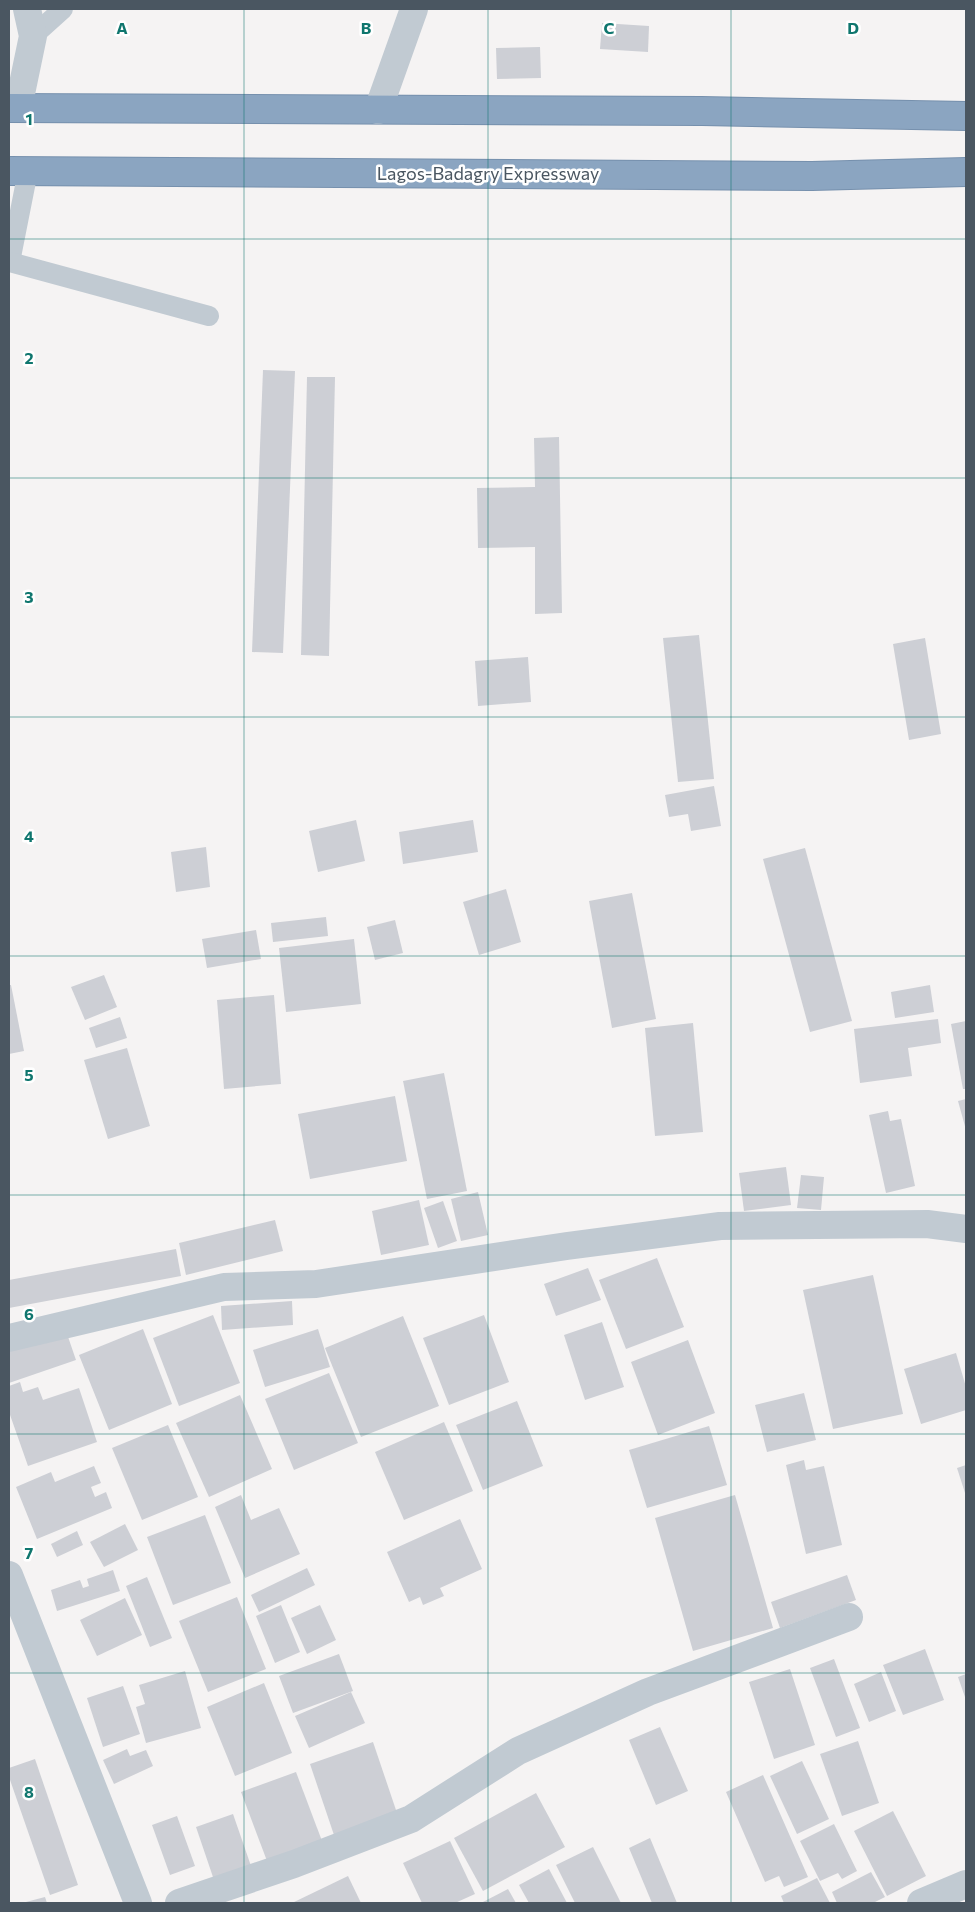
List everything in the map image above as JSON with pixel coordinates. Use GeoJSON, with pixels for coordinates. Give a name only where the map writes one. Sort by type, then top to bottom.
{"type":"FeatureCollection","features":[{"type":"Feature","properties":{"kind":"highway"},"geometry":{"type":"LineString","coordinates":[[13,108],[702,111],[966,116]]}},
{"type":"Feature","properties":{"kind":"highway","name":"Lagos-Badagry Expressway"},"geometry":{"type":"LineString","coordinates":[[18,171],[802,176],[966,172]]}},
{"type":"Feature","properties":{"kind":"street"},"geometry":{"type":"LineString","coordinates":[[13,108],[32,36],[26,9]]}},
{"type":"Feature","properties":{"kind":"street"},"geometry":{"type":"LineString","coordinates":[[378,110],[414,9]]}},
{"type":"Feature","properties":{"kind":"street"},"geometry":{"type":"LineString","coordinates":[[9,1338],[224,1287],[316,1284],[567,1246],[720,1226],[927,1224],[966,1229]]}},
{"type":"Feature","properties":{"kind":"street"},"geometry":{"type":"LineString","coordinates":[[9,1574],[138,1903]]}},
{"type":"Feature","properties":{"kind":"street"},"geometry":{"type":"LineString","coordinates":[[179,1903],[294,1864],[411,1818],[518,1751],[648,1692],[849,1617]]}},
{"type":"Feature","properties":{"kind":"street"},"geometry":{"type":"LineString","coordinates":[[921,1903],[966,1884]]}},
{"type":"Feature","properties":{"kind":"lane"},"geometry":{"type":"LineString","coordinates":[[32,36],[63,9]]}},
{"type":"Feature","properties":{"kind":"lane"},"geometry":{"type":"LineString","coordinates":[[18,171],[10,262],[209,316]]}},
{"type":"Feature","properties":{"kind":"building"},"geometry":{"type":"Polygon","coordinates":[[[602,23],[649,26],[648,52],[600,49],[602,23]]]}},
{"type":"Feature","properties":{"kind":"building"},"geometry":{"type":"Polygon","coordinates":[[[540,47],[541,78],[497,79],[496,48],[540,47]]]}},
{"type":"Feature","properties":{"kind":"building"},"geometry":{"type":"Polygon","coordinates":[[[263,370],[295,371],[283,653],[252,652],[263,370]]]}},
{"type":"Feature","properties":{"kind":"building"},"geometry":{"type":"Polygon","coordinates":[[[307,377],[335,377],[329,656],[301,655],[307,377]]]}},
{"type":"Feature","properties":{"kind":"building"},"geometry":{"type":"Polygon","coordinates":[[[559,437],[562,613],[535,614],[535,547],[478,548],[477,488],[535,487],[534,438],[559,437]]]}},
{"type":"Feature","properties":{"kind":"building"},"geometry":{"type":"Polygon","coordinates":[[[699,635],[714,779],[678,782],[663,638],[699,635]]]}},
{"type":"Feature","properties":{"kind":"building"},"geometry":{"type":"Polygon","coordinates":[[[925,638],[941,734],[909,740],[893,644],[925,638]]]}},
{"type":"Feature","properties":{"kind":"building"},"geometry":{"type":"Polygon","coordinates":[[[528,657],[531,702],[478,706],[475,661],[528,657]]]}},
{"type":"Feature","properties":{"kind":"building"},"geometry":{"type":"Polygon","coordinates":[[[714,786],[721,826],[691,831],[688,814],[669,817],[665,795],[714,786]]]}},
{"type":"Feature","properties":{"kind":"building"},"geometry":{"type":"Polygon","coordinates":[[[356,820],[365,861],[318,872],[309,831],[356,820]]]}},
{"type":"Feature","properties":{"kind":"building"},"geometry":{"type":"Polygon","coordinates":[[[473,820],[478,852],[403,864],[399,832],[473,820]]]}},
{"type":"Feature","properties":{"kind":"building"},"geometry":{"type":"Polygon","coordinates":[[[206,847],[210,887],[176,892],[171,852],[206,847]]]}},
{"type":"Feature","properties":{"kind":"building"},"geometry":{"type":"Polygon","coordinates":[[[805,848],[852,1021],[810,1032],[763,859],[805,848]]]}},
{"type":"Feature","properties":{"kind":"building"},"geometry":{"type":"Polygon","coordinates":[[[506,889],[521,942],[479,955],[463,902],[506,889]]]}},
{"type":"Feature","properties":{"kind":"building"},"geometry":{"type":"Polygon","coordinates":[[[632,893],[656,1019],[612,1028],[589,901],[632,893]]]}},
{"type":"Feature","properties":{"kind":"building"},"geometry":{"type":"Polygon","coordinates":[[[326,917],[328,936],[273,942],[271,923],[326,917]]]}},
{"type":"Feature","properties":{"kind":"building"},"geometry":{"type":"Polygon","coordinates":[[[395,920],[403,953],[375,960],[367,927],[395,920]]]}},
{"type":"Feature","properties":{"kind":"building"},"geometry":{"type":"Polygon","coordinates":[[[256,930],[261,959],[207,968],[202,939],[256,930]]]}},
{"type":"Feature","properties":{"kind":"building"},"geometry":{"type":"Polygon","coordinates":[[[354,939],[361,1004],[286,1012],[279,948],[354,939]]]}},
{"type":"Feature","properties":{"kind":"building"},"geometry":{"type":"Polygon","coordinates":[[[104,975],[117,1007],[85,1020],[71,987],[104,975]]]}},
{"type":"Feature","properties":{"kind":"building"},"geometry":{"type":"Polygon","coordinates":[[[9,985],[11,985],[24,1051],[9,1054],[9,985]]]}},
{"type":"Feature","properties":{"kind":"building"},"geometry":{"type":"Polygon","coordinates":[[[930,985],[934,1012],[895,1018],[891,992],[930,985]]]}},
{"type":"Feature","properties":{"kind":"building"},"geometry":{"type":"Polygon","coordinates":[[[274,995],[281,1084],[224,1089],[217,1000],[274,995]]]}},
{"type":"Feature","properties":{"kind":"building"},"geometry":{"type":"Polygon","coordinates":[[[120,1017],[127,1038],[96,1048],[89,1028],[120,1017]]]}},
{"type":"Feature","properties":{"kind":"building"},"geometry":{"type":"Polygon","coordinates":[[[938,1019],[941,1043],[908,1048],[912,1076],[860,1083],[854,1029],[938,1019]]]}},
{"type":"Feature","properties":{"kind":"building"},"geometry":{"type":"Polygon","coordinates":[[[966,1021],[966,1089],[963,1089],[951,1024],[966,1021]]]}},
{"type":"Feature","properties":{"kind":"building"},"geometry":{"type":"Polygon","coordinates":[[[693,1023],[703,1132],[655,1136],[645,1028],[693,1023]]]}},
{"type":"Feature","properties":{"kind":"building"},"geometry":{"type":"Polygon","coordinates":[[[127,1048],[150,1126],[108,1139],[84,1060],[127,1048]]]}},
{"type":"Feature","properties":{"kind":"building"},"geometry":{"type":"Polygon","coordinates":[[[444,1073],[467,1191],[427,1199],[403,1081],[444,1073]]]}},
{"type":"Feature","properties":{"kind":"building"},"geometry":{"type":"Polygon","coordinates":[[[395,1096],[407,1161],[310,1179],[298,1114],[395,1096]]]}},
{"type":"Feature","properties":{"kind":"building"},"geometry":{"type":"Polygon","coordinates":[[[966,1099],[966,1130],[958,1101],[966,1099]]]}},
{"type":"Feature","properties":{"kind":"building"},"geometry":{"type":"Polygon","coordinates":[[[888,1111],[890,1121],[901,1119],[915,1186],[886,1193],[869,1115],[888,1111]]]}},
{"type":"Feature","properties":{"kind":"building"},"geometry":{"type":"Polygon","coordinates":[[[786,1167],[791,1205],[744,1211],[739,1173],[786,1167]]]}},
{"type":"Feature","properties":{"kind":"building"},"geometry":{"type":"Polygon","coordinates":[[[801,1175],[824,1177],[821,1210],[797,1208],[801,1175]]]}},
{"type":"Feature","properties":{"kind":"building"},"geometry":{"type":"Polygon","coordinates":[[[478,1192],[488,1235],[461,1241],[451,1199],[478,1192]]]}},
{"type":"Feature","properties":{"kind":"building"},"geometry":{"type":"Polygon","coordinates":[[[419,1200],[429,1245],[381,1255],[372,1211],[419,1200]]]}},
{"type":"Feature","properties":{"kind":"building"},"geometry":{"type":"Polygon","coordinates":[[[443,1201],[457,1241],[438,1248],[424,1208],[443,1201]]]}},
{"type":"Feature","properties":{"kind":"building"},"geometry":{"type":"Polygon","coordinates":[[[275,1220],[283,1251],[186,1275],[179,1243],[275,1220]]]}},
{"type":"Feature","properties":{"kind":"building"},"geometry":{"type":"Polygon","coordinates":[[[176,1249],[181,1276],[9,1308],[9,1280],[176,1249]]]}},
{"type":"Feature","properties":{"kind":"building"},"geometry":{"type":"Polygon","coordinates":[[[657,1258],[684,1327],[626,1349],[599,1280],[657,1258]]]}},
{"type":"Feature","properties":{"kind":"building"},"geometry":{"type":"Polygon","coordinates":[[[588,1268],[601,1300],[556,1316],[544,1284],[588,1268]]]}},
{"type":"Feature","properties":{"kind":"building"},"geometry":{"type":"Polygon","coordinates":[[[873,1275],[903,1414],[833,1429],[803,1290],[873,1275]]]}},
{"type":"Feature","properties":{"kind":"building"},"geometry":{"type":"Polygon","coordinates":[[[292,1301],[293,1325],[222,1330],[221,1306],[292,1301]]]}},
{"type":"Feature","properties":{"kind":"building"},"geometry":{"type":"Polygon","coordinates":[[[213,1315],[240,1383],[179,1406],[153,1338],[213,1315]]]}},
{"type":"Feature","properties":{"kind":"building"},"geometry":{"type":"Polygon","coordinates":[[[484,1315],[509,1382],[449,1405],[423,1338],[484,1315]]]}},
{"type":"Feature","properties":{"kind":"building"},"geometry":{"type":"Polygon","coordinates":[[[403,1316],[439,1406],[361,1437],[325,1348],[403,1316]]]}},
{"type":"Feature","properties":{"kind":"building"},"geometry":{"type":"Polygon","coordinates":[[[602,1322],[624,1387],[585,1400],[564,1335],[602,1322]]]}},
{"type":"Feature","properties":{"kind":"building"},"geometry":{"type":"Polygon","coordinates":[[[143,1329],[172,1404],[109,1430],[79,1355],[143,1329]]]}},
{"type":"Feature","properties":{"kind":"building"},"geometry":{"type":"Polygon","coordinates":[[[318,1329],[330,1367],[265,1387],[253,1350],[318,1329]]]}},
{"type":"Feature","properties":{"kind":"building"},"geometry":{"type":"Polygon","coordinates":[[[66,1331],[76,1360],[9,1383],[9,1350],[66,1331]]]}},
{"type":"Feature","properties":{"kind":"building"},"geometry":{"type":"Polygon","coordinates":[[[688,1340],[715,1413],[658,1435],[631,1362],[688,1340]]]}},
{"type":"Feature","properties":{"kind":"building"},"geometry":{"type":"Polygon","coordinates":[[[956,1353],[966,1387],[966,1410],[921,1424],[904,1369],[956,1353]]]}},
{"type":"Feature","properties":{"kind":"building"},"geometry":{"type":"Polygon","coordinates":[[[329,1373],[358,1443],[294,1470],[265,1399],[329,1373]]]}},
{"type":"Feature","properties":{"kind":"building"},"geometry":{"type":"Polygon","coordinates":[[[20,1382],[23,1392],[38,1387],[43,1400],[79,1388],[97,1442],[28,1466],[9,1412],[9,1386],[20,1382]]]}},
{"type":"Feature","properties":{"kind":"building"},"geometry":{"type":"Polygon","coordinates":[[[804,1393],[816,1440],[767,1452],[755,1405],[804,1393]]]}},
{"type":"Feature","properties":{"kind":"building"},"geometry":{"type":"Polygon","coordinates":[[[240,1395],[272,1469],[209,1497],[176,1423],[240,1395]]]}},
{"type":"Feature","properties":{"kind":"building"},"geometry":{"type":"Polygon","coordinates":[[[517,1401],[543,1466],[483,1490],[456,1425],[517,1401]]]}},
{"type":"Feature","properties":{"kind":"building"},"geometry":{"type":"Polygon","coordinates":[[[444,1422],[473,1491],[404,1520],[375,1452],[444,1422]]]}},
{"type":"Feature","properties":{"kind":"building"},"geometry":{"type":"Polygon","coordinates":[[[168,1425],[198,1497],[142,1520],[112,1448],[168,1425]]]}},
{"type":"Feature","properties":{"kind":"building"},"geometry":{"type":"Polygon","coordinates":[[[709,1426],[727,1485],[647,1508],[629,1450],[709,1426]]]}},
{"type":"Feature","properties":{"kind":"building"},"geometry":{"type":"Polygon","coordinates":[[[804,1460],[806,1470],[824,1466],[842,1545],[806,1554],[786,1465],[804,1460]]]}},
{"type":"Feature","properties":{"kind":"building"},"geometry":{"type":"Polygon","coordinates":[[[966,1465],[966,1496],[957,1468],[966,1465]]]}},
{"type":"Feature","properties":{"kind":"building"},"geometry":{"type":"Polygon","coordinates":[[[94,1466],[101,1483],[91,1487],[95,1497],[106,1492],[112,1508],[37,1539],[16,1487],[51,1472],[55,1482],[94,1466]]]}},
{"type":"Feature","properties":{"kind":"building"},"geometry":{"type":"Polygon","coordinates":[[[241,1495],[251,1520],[279,1508],[300,1554],[245,1578],[215,1507],[241,1495]]]}},
{"type":"Feature","properties":{"kind":"building"},"geometry":{"type":"Polygon","coordinates":[[[735,1495],[773,1628],[693,1651],[655,1518],[735,1495]]]}},
{"type":"Feature","properties":{"kind":"building"},"geometry":{"type":"Polygon","coordinates":[[[205,1515],[231,1583],[173,1605],[147,1537],[205,1515]]]}},
{"type":"Feature","properties":{"kind":"building"},"geometry":{"type":"Polygon","coordinates":[[[460,1519],[482,1569],[440,1588],[444,1596],[423,1605],[420,1597],[409,1602],[387,1552],[460,1519]]]}},
{"type":"Feature","properties":{"kind":"building"},"geometry":{"type":"Polygon","coordinates":[[[125,1524],[138,1550],[104,1567],[90,1542],[125,1524]]]}},
{"type":"Feature","properties":{"kind":"building"},"geometry":{"type":"Polygon","coordinates":[[[77,1531],[83,1545],[57,1557],[51,1544],[77,1531]]]}},
{"type":"Feature","properties":{"kind":"building"},"geometry":{"type":"Polygon","coordinates":[[[307,1568],[315,1585],[259,1612],[251,1595],[307,1568]]]}},
{"type":"Feature","properties":{"kind":"building"},"geometry":{"type":"Polygon","coordinates":[[[113,1570],[120,1591],[57,1611],[51,1590],[80,1580],[83,1588],[89,1586],[87,1579],[113,1570]]]}},
{"type":"Feature","properties":{"kind":"building"},"geometry":{"type":"Polygon","coordinates":[[[847,1575],[856,1600],[780,1628],[771,1602],[847,1575]]]}},
{"type":"Feature","properties":{"kind":"building"},"geometry":{"type":"Polygon","coordinates":[[[147,1577],[172,1638],[150,1647],[126,1586],[147,1577]]]}},
{"type":"Feature","properties":{"kind":"building"},"geometry":{"type":"Polygon","coordinates":[[[237,1597],[266,1669],[208,1692],[179,1621],[237,1597]]]}},
{"type":"Feature","properties":{"kind":"building"},"geometry":{"type":"Polygon","coordinates":[[[125,1598],[142,1635],[97,1656],[80,1620],[125,1598]]]}},
{"type":"Feature","properties":{"kind":"building"},"geometry":{"type":"Polygon","coordinates":[[[281,1605],[300,1652],[275,1663],[256,1616],[281,1605]]]}},
{"type":"Feature","properties":{"kind":"building"},"geometry":{"type":"Polygon","coordinates":[[[320,1605],[336,1640],[307,1654],[291,1618],[320,1605]]]}},
{"type":"Feature","properties":{"kind":"building"},"geometry":{"type":"Polygon","coordinates":[[[925,1649],[944,1700],[903,1715],[883,1665],[925,1649]]]}},
{"type":"Feature","properties":{"kind":"building"},"geometry":{"type":"Polygon","coordinates":[[[339,1654],[353,1691],[293,1713],[279,1676],[339,1654]]]}},
{"type":"Feature","properties":{"kind":"building"},"geometry":{"type":"Polygon","coordinates":[[[834,1659],[860,1728],[836,1737],[810,1668],[834,1659]]]}},
{"type":"Feature","properties":{"kind":"building"},"geometry":{"type":"Polygon","coordinates":[[[790,1669],[815,1745],[774,1759],[749,1682],[790,1669]]]}},
{"type":"Feature","properties":{"kind":"building"},"geometry":{"type":"Polygon","coordinates":[[[185,1671],[201,1728],[146,1743],[136,1707],[145,1704],[139,1685],[185,1671]]]}},
{"type":"Feature","properties":{"kind":"building"},"geometry":{"type":"Polygon","coordinates":[[[881,1672],[896,1711],[869,1722],[854,1684],[881,1672]]]}},
{"type":"Feature","properties":{"kind":"building"},"geometry":{"type":"Polygon","coordinates":[[[966,1674],[966,1700],[958,1677],[966,1674]]]}},
{"type":"Feature","properties":{"kind":"building"},"geometry":{"type":"Polygon","coordinates":[[[264,1683],[292,1753],[235,1776],[207,1707],[264,1683]]]}},
{"type":"Feature","properties":{"kind":"building"},"geometry":{"type":"Polygon","coordinates":[[[123,1686],[140,1734],[103,1747],[87,1698],[123,1686]]]}},
{"type":"Feature","properties":{"kind":"building"},"geometry":{"type":"Polygon","coordinates":[[[351,1692],[365,1723],[309,1748],[295,1716],[351,1692]]]}},
{"type":"Feature","properties":{"kind":"building"},"geometry":{"type":"Polygon","coordinates":[[[660,1727],[688,1791],[656,1805],[629,1740],[660,1727]]]}},
{"type":"Feature","properties":{"kind":"building"},"geometry":{"type":"Polygon","coordinates":[[[858,1741],[879,1803],[842,1816],[820,1754],[858,1741]]]}},
{"type":"Feature","properties":{"kind":"building"},"geometry":{"type":"Polygon","coordinates":[[[373,1742],[397,1813],[334,1835],[310,1764],[373,1742]]]}},
{"type":"Feature","properties":{"kind":"building"},"geometry":{"type":"Polygon","coordinates":[[[127,1749],[130,1756],[146,1750],[153,1766],[114,1784],[103,1760],[127,1749]]]}},
{"type":"Feature","properties":{"kind":"building"},"geometry":{"type":"Polygon","coordinates":[[[35,1759],[78,1885],[50,1895],[9,1777],[9,1768],[35,1759]]]}},
{"type":"Feature","properties":{"kind":"building"},"geometry":{"type":"Polygon","coordinates":[[[802,1761],[829,1819],[797,1834],[770,1776],[802,1761]]]}},
{"type":"Feature","properties":{"kind":"building"},"geometry":{"type":"Polygon","coordinates":[[[296,1772],[322,1841],[267,1861],[241,1792],[296,1772]]]}},
{"type":"Feature","properties":{"kind":"building"},"geometry":{"type":"Polygon","coordinates":[[[763,1775],[808,1877],[784,1887],[779,1876],[765,1882],[726,1792],[763,1775]]]}},
{"type":"Feature","properties":{"kind":"building"},"geometry":{"type":"Polygon","coordinates":[[[536,1793],[565,1847],[483,1891],[454,1838],[536,1793]]]}},
{"type":"Feature","properties":{"kind":"building"},"geometry":{"type":"Polygon","coordinates":[[[893,1811],[926,1876],[887,1896],[854,1831],[893,1811]]]}},
{"type":"Feature","properties":{"kind":"building"},"geometry":{"type":"Polygon","coordinates":[[[233,1814],[251,1866],[214,1880],[196,1827],[233,1814]]]}},
{"type":"Feature","properties":{"kind":"building"},"geometry":{"type":"Polygon","coordinates":[[[177,1816],[195,1866],[170,1875],[152,1825],[177,1816]]]}},
{"type":"Feature","properties":{"kind":"building"},"geometry":{"type":"Polygon","coordinates":[[[834,1824],[857,1871],[842,1879],[838,1873],[820,1881],[800,1841],[834,1824]]]}},
{"type":"Feature","properties":{"kind":"building"},"geometry":{"type":"Polygon","coordinates":[[[650,1838],[677,1903],[652,1903],[629,1848],[650,1838]]]}},
{"type":"Feature","properties":{"kind":"building"},"geometry":{"type":"Polygon","coordinates":[[[450,1841],[475,1894],[455,1903],[422,1903],[403,1863],[450,1841]]]}},
{"type":"Feature","properties":{"kind":"building"},"geometry":{"type":"Polygon","coordinates":[[[593,1847],[621,1903],[575,1903],[556,1865],[593,1847]]]}},
{"type":"Feature","properties":{"kind":"building"},"geometry":{"type":"Polygon","coordinates":[[[549,1869],[567,1903],[529,1903],[519,1885],[549,1869]]]}},
{"type":"Feature","properties":{"kind":"building"},"geometry":{"type":"Polygon","coordinates":[[[871,1872],[885,1897],[873,1903],[837,1903],[832,1892],[871,1872]]]}},
{"type":"Feature","properties":{"kind":"building"},"geometry":{"type":"Polygon","coordinates":[[[348,1876],[361,1903],[292,1903],[348,1876]]]}},
{"type":"Feature","properties":{"kind":"building"},"geometry":{"type":"Polygon","coordinates":[[[817,1878],[830,1903],[784,1903],[781,1896],[817,1878]]]}},
{"type":"Feature","properties":{"kind":"building"},"geometry":{"type":"Polygon","coordinates":[[[508,1889],[516,1903],[481,1903],[508,1889]]]}},
{"type":"Feature","properties":{"kind":"building"},"geometry":{"type":"Polygon","coordinates":[[[45,1897],[47,1903],[22,1903],[45,1897]]]}}]}
